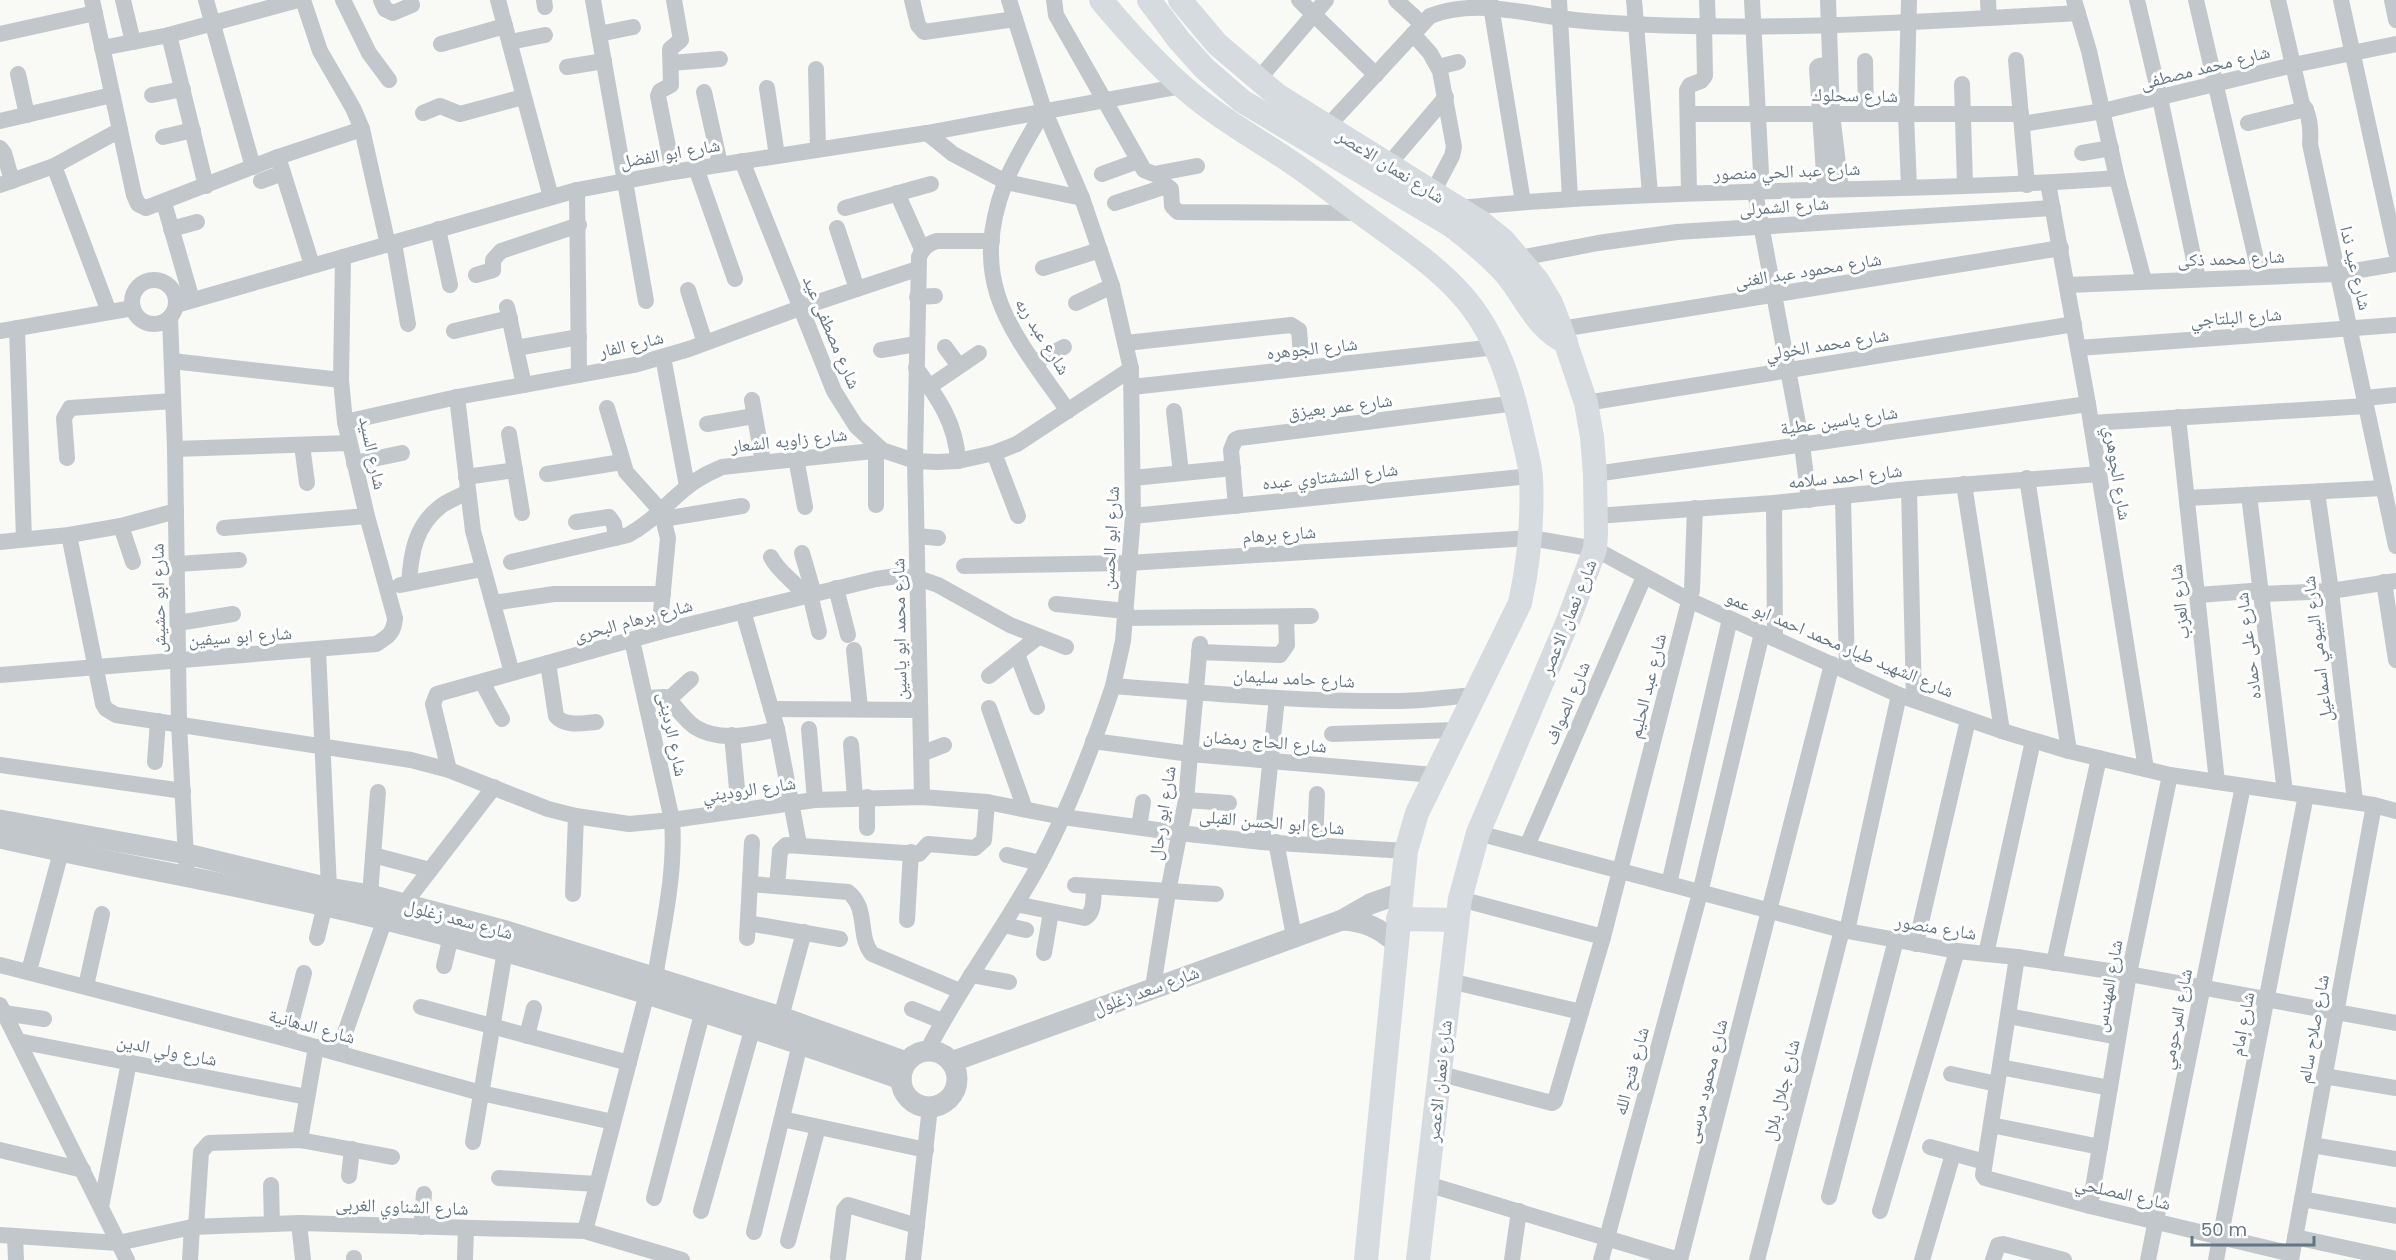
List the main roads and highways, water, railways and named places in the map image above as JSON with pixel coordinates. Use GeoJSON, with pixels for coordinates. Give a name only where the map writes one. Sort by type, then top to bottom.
{"type":"FeatureCollection","features":[{"type":"Feature","properties":{"kind":"main road"},"geometry":{"type":"LineString","coordinates":[[1101,0],[1182,86],[1249,136],[1282,156],[1361,213],[1432,267],[1461,294],[1480,318],[1496,348],[1516,403],[1531,476],[1531,538],[1528,570],[1520,603],[1417,813],[1407,852],[1398,919],[1366,1260]]}},
{"type":"Feature","properties":{"kind":"main road"},"geometry":{"type":"LineString","coordinates":[[1149,0],[1179,40],[1204,68],[1242,101],[1455,217],[1479,248],[1504,272],[1526,300],[1544,329],[1564,336]]}},
{"type":"Feature","properties":{"kind":"main road","name":"شارع نعمان الاعصر"},"geometry":{"type":"LineString","coordinates":[[1180,0],[1217,44],[1294,108],[1433,192],[1455,217],[1503,240],[1520,258],[1546,296],[1564,336],[1586,403],[1595,474],[1595,549],[1568,621],[1478,833],[1458,910],[1418,1260]]}},
{"type":"Feature","properties":{"kind":"main road"},"geometry":{"type":"LineString","coordinates":[[1398,919],[1458,910]]}}]}
